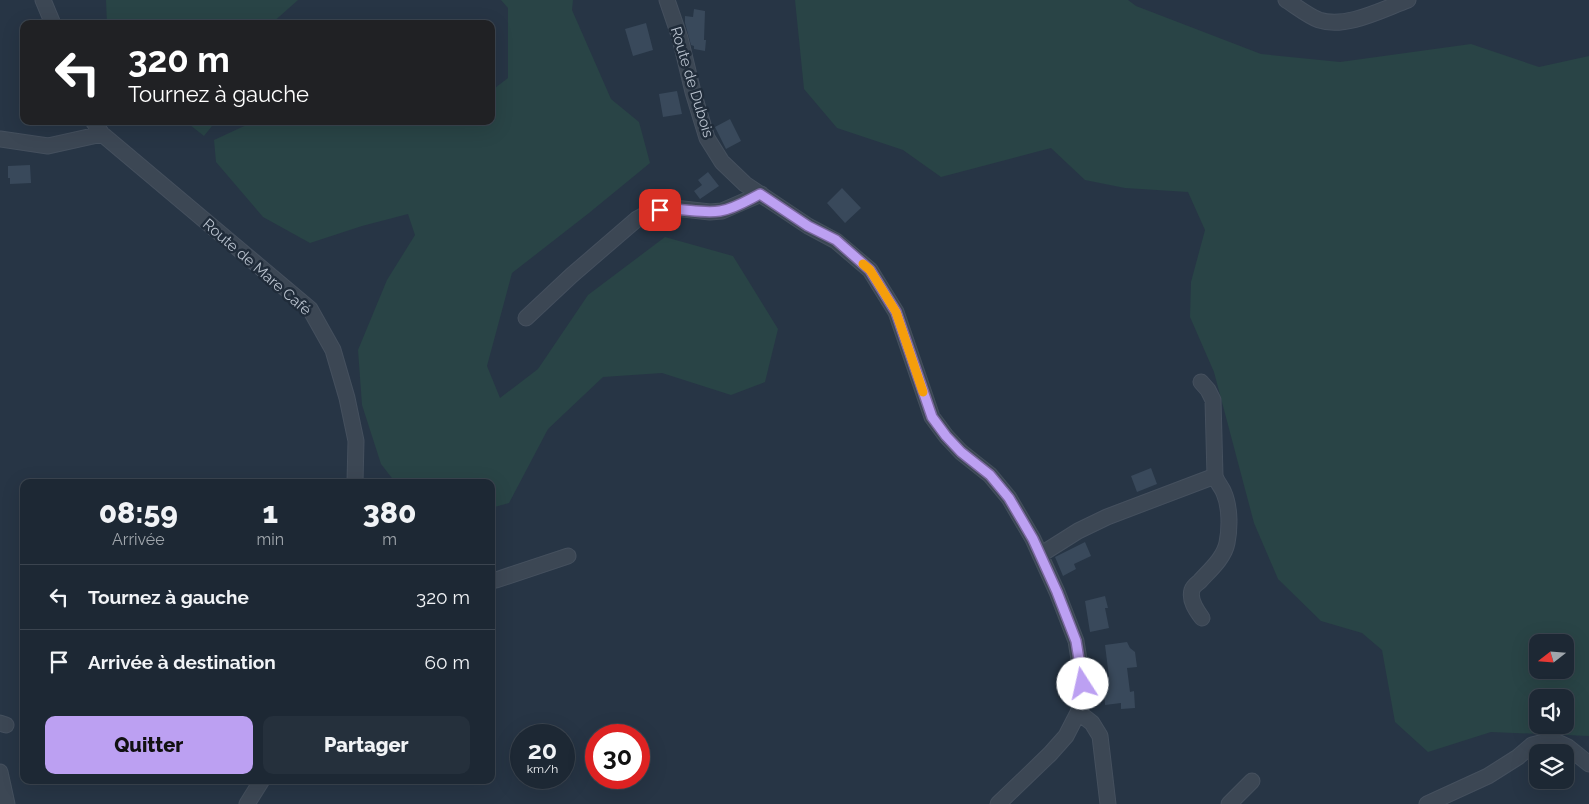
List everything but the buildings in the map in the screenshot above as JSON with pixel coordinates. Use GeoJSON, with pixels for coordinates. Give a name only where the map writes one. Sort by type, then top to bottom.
{"type":"FeatureCollection","features":[{"type":"Feature","properties":{"kind":"street"},"geometry":{"type":"LineString","coordinates":[[43,0],[51,20]]}},
{"type":"Feature","properties":{"kind":"street","name":"Route de Dubois"},"geometry":{"type":"LineString","coordinates":[[667,0],[680,38],[693,92],[707,138],[722,162],[745,184],[808,226],[836,240],[870,270],[896,312],[932,417],[961,452],[990,475],[1009,498],[1033,539],[1057,592],[1076,641],[1083,684],[1082,705],[1066,736],[998,804]]}},
{"type":"Feature","properties":{"kind":"street"},"geometry":{"type":"LineString","coordinates":[[1286,0],[1319,20],[1347,22],[1408,0]]}},
{"type":"Feature","properties":{"kind":"street","name":"Route de Mare Café"},"geometry":{"type":"LineString","coordinates":[[96,125],[102,134],[310,309],[333,350],[347,398],[356,441],[355,479]]}},
{"type":"Feature","properties":{"kind":"street"},"geometry":{"type":"LineString","coordinates":[[0,140],[48,146],[102,134]]}},
{"type":"Feature","properties":{"kind":"street"},"geometry":{"type":"LineString","coordinates":[[526,318],[637,218],[650,212],[674,208],[710,212],[722,211],[760,194]]}},
{"type":"Feature","properties":{"kind":"street"},"geometry":{"type":"LineString","coordinates":[[1201,382],[1213,400],[1215,476],[1227,500],[1229,529],[1227,546],[1222,555],[1192,589],[1194,607],[1202,618]]}},
{"type":"Feature","properties":{"kind":"street"},"geometry":{"type":"LineString","coordinates":[[1040,556],[1078,532],[1107,517],[1215,476]]}},
{"type":"Feature","properties":{"kind":"street"},"geometry":{"type":"LineString","coordinates":[[495,580],[568,556]]}},
{"type":"Feature","properties":{"kind":"street"},"geometry":{"type":"LineString","coordinates":[[1078,712],[1092,723],[1100,736],[1108,804]]}},
{"type":"Feature","properties":{"kind":"street"},"geometry":{"type":"LineString","coordinates":[[1427,804],[1488,776],[1518,758],[1532,746],[1544,742],[1555,741],[1568,747],[1589,764]]}},
{"type":"Feature","properties":{"kind":"street"},"geometry":{"type":"LineString","coordinates":[[0,772],[7,804]]}},
{"type":"Feature","properties":{"kind":"street"},"geometry":{"type":"LineString","coordinates":[[1229,804],[1252,780]]}},
{"type":"Feature","properties":{"kind":"street"},"geometry":{"type":"LineString","coordinates":[[246,804],[259,784]]}},
{"type":"Feature","properties":{"kind":"green space"},"geometry":{"type":"Polygon","coordinates":[[[106,0],[298,0],[276,20],[107,20],[106,0]]]}},
{"type":"Feature","properties":{"kind":"green space"},"geometry":{"type":"Polygon","coordinates":[[[501,0],[573,0],[572,10],[611,99],[639,122],[650,163],[512,273],[487,366],[500,398],[538,369],[588,295],[665,237],[733,256],[778,329],[765,382],[731,395],[662,373],[603,377],[548,429],[509,503],[495,507],[495,479],[393,479],[381,464],[362,405],[358,350],[387,280],[415,235],[408,214],[362,226],[310,243],[263,217],[216,162],[214,140],[246,125],[495,125],[495,88],[508,78],[508,8],[501,0]]]}},
{"type":"Feature","properties":{"kind":"green space"},"geometry":{"type":"Polygon","coordinates":[[[795,0],[1128,0],[1136,6],[1261,54],[1340,62],[1471,44],[1539,67],[1589,56],[1589,736],[1540,734],[1574,734],[1574,689],[1529,689],[1529,734],[1491,732],[1428,752],[1395,722],[1382,650],[1362,633],[1321,621],[1278,579],[1254,523],[1214,372],[1190,317],[1191,282],[1205,230],[1188,192],[1125,188],[1085,180],[1051,148],[941,177],[903,150],[837,128],[804,89],[795,0]]]}},
{"type":"Feature","properties":{"kind":"green space"},"geometry":{"type":"Polygon","coordinates":[[[190,125],[213,125],[204,136],[190,125]]]}},
{"type":"Feature","properties":{"kind":"slow traffic"},"geometry":{"type":"LineString","coordinates":[[863,264],[870,270],[896,312],[923,392]]}},
{"type":"Feature","properties":{"kind":"route"},"geometry":{"type":"LineString","coordinates":[[660,210],[674,208],[710,212],[722,211],[760,194],[808,226],[836,240],[870,270],[896,312],[932,417],[961,452],[990,475],[1009,498],[1033,539],[1057,592],[1076,641],[1083,684]]}}]}
